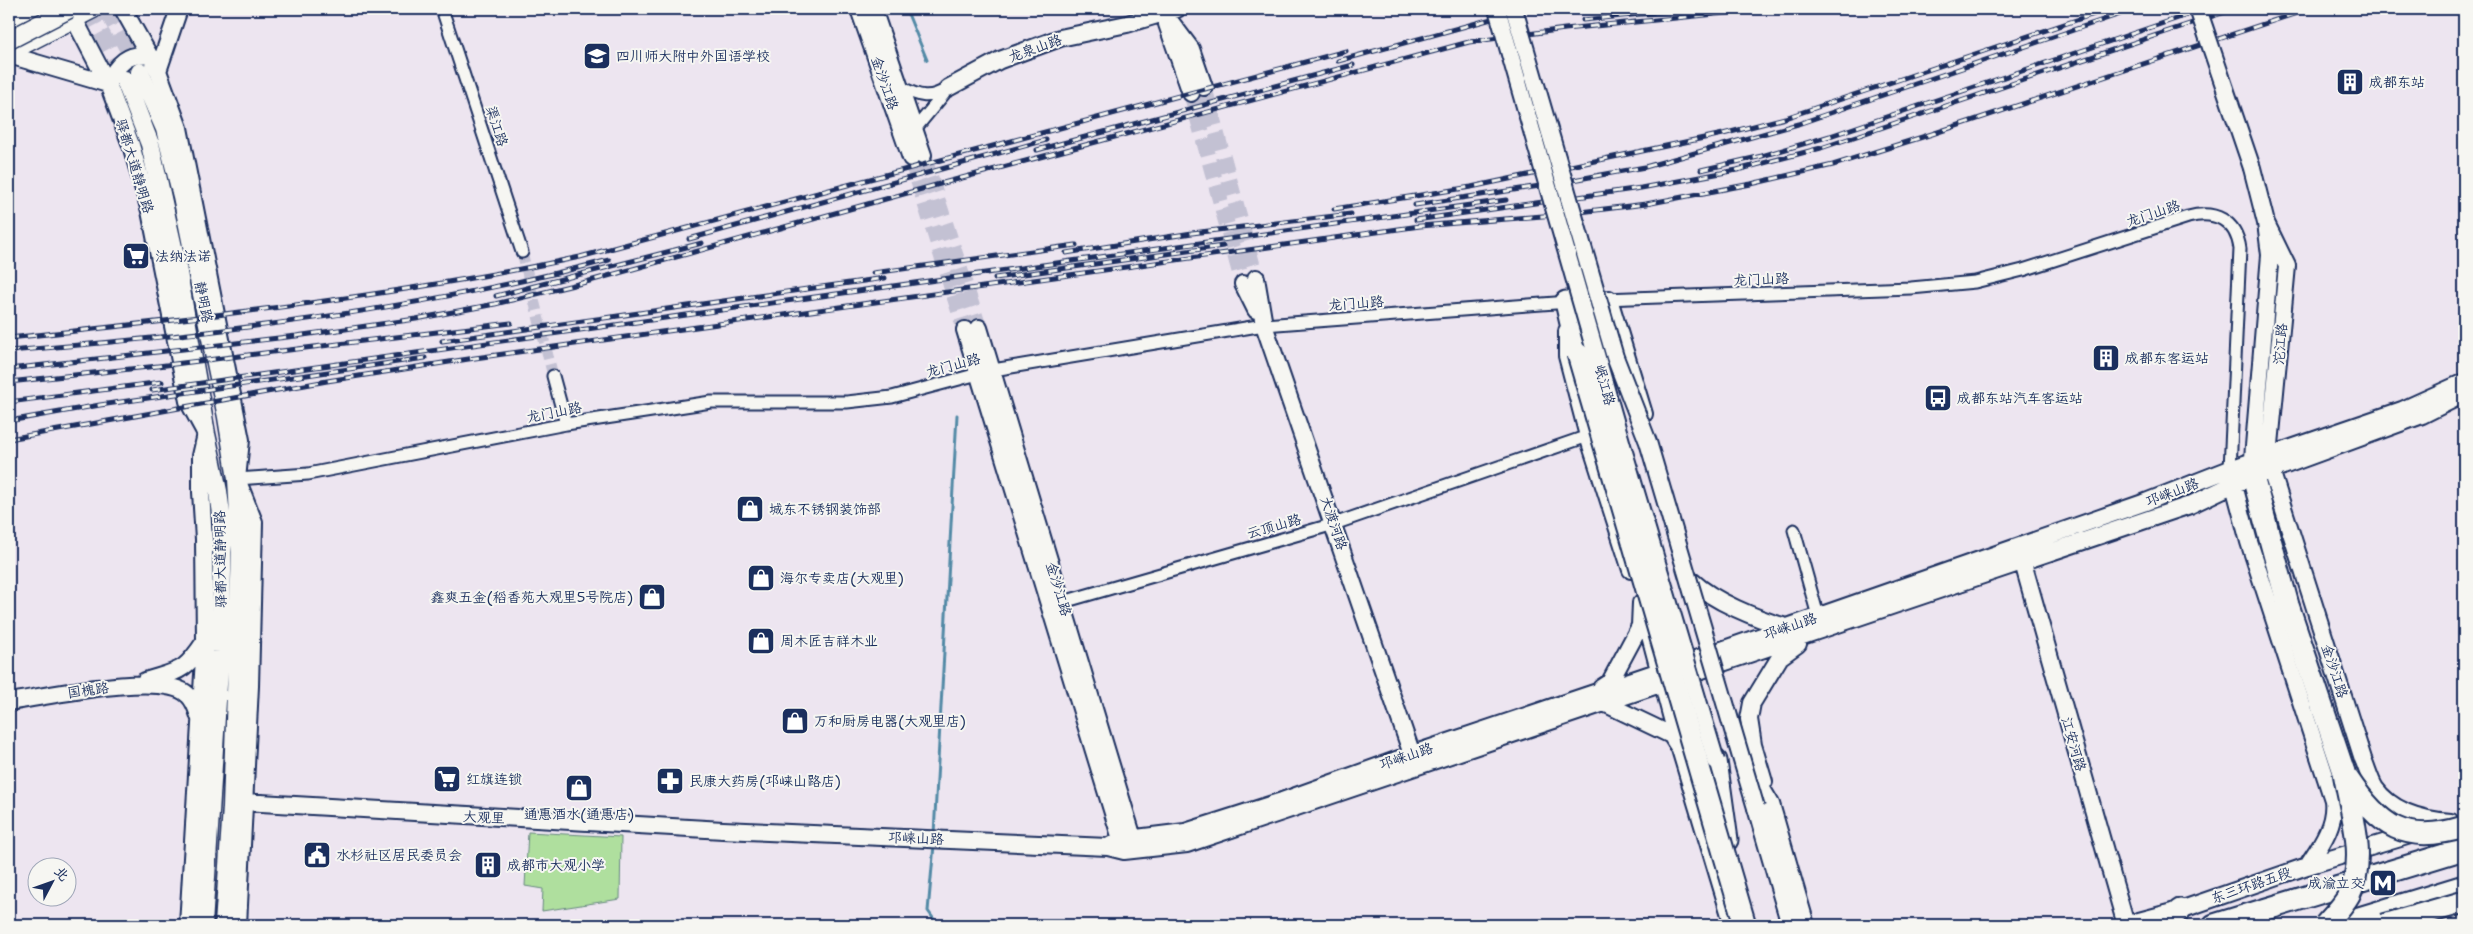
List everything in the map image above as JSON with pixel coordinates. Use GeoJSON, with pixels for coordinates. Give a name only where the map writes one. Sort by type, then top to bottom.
{"type":"FeatureCollection","features":[{"type":"Feature","properties":{"kind":"highway"},"geometry":{"type":"LineString","coordinates":[[1566,302],[1578,354],[1745,925]]}},
{"type":"Feature","properties":{"kind":"highway"},"geometry":{"type":"LineString","coordinates":[[2251,470],[2288,605],[2344,772],[2357,845],[2357,869],[2349,894],[2325,925]]}},
{"type":"Feature","properties":{"kind":"highway"},"geometry":{"type":"LineString","coordinates":[[1716,761],[1733,880]]}},
{"type":"Feature","properties":{"kind":"highway"},"geometry":{"type":"LineString","coordinates":[[2344,772],[2365,804],[2386,823],[2420,835],[2438,833],[2460,822]]}},
{"type":"Feature","properties":{"kind":"highway","name":"东三环路五段"},"geometry":{"type":"LineString","coordinates":[[2214,925],[2464,849]]}},
{"type":"Feature","properties":{"kind":"highway"},"geometry":{"type":"LineString","coordinates":[[2336,925],[2464,886]]}},
{"type":"Feature","properties":{"kind":"highway"},"geometry":{"type":"LineString","coordinates":[[2384,925],[2464,902]]}},
{"type":"Feature","properties":{"kind":"highway"},"geometry":{"type":"LineString","coordinates":[[2163,925],[2180,910]]}},
{"type":"Feature","properties":{"kind":"main road"},"geometry":{"type":"LineString","coordinates":[[9,12],[16,9]]}},
{"type":"Feature","properties":{"kind":"main road"},"geometry":{"type":"LineString","coordinates":[[9,25],[40,9]]}},
{"type":"Feature","properties":{"kind":"main road"},"geometry":{"type":"LineString","coordinates":[[9,40],[71,12],[93,9]]}},
{"type":"Feature","properties":{"kind":"main road"},"geometry":{"type":"LineString","coordinates":[[9,54],[71,12]]}},
{"type":"Feature","properties":{"kind":"main road","name":"静明路"},"geometry":{"type":"LineString","coordinates":[[206,434],[176,261],[133,76],[164,129],[182,196],[225,408],[236,478]]}},
{"type":"Feature","properties":{"kind":"main road","name":"驿都大道静明路"},"geometry":{"type":"LineString","coordinates":[[203,925],[220,652],[223,553],[218,491],[206,434]]}},
{"type":"Feature","properties":{"kind":"main road","name":"驿都大道静明路"},"geometry":{"type":"LineString","coordinates":[[224,925],[232,807],[241,552],[236,478]]}},
{"type":"Feature","properties":{"kind":"street","name":"驿都大道静明路"},"geometry":{"type":"LineString","coordinates":[[123,9],[154,64],[179,128],[241,440],[236,478]]}},
{"type":"Feature","properties":{"kind":"street"},"geometry":{"type":"LineString","coordinates":[[9,54],[108,84],[114,71],[127,58],[142,54],[154,64],[179,9]]}},
{"type":"Feature","properties":{"kind":"street","name":"渠江路"},"geometry":{"type":"LineString","coordinates":[[442,9],[522,252]]}},
{"type":"Feature","properties":{"kind":"street","name":"金沙江路"},"geometry":{"type":"LineString","coordinates":[[859,9],[917,156],[915,129],[873,9]]}},
{"type":"Feature","properties":{"kind":"street","name":"岷江路"},"geometry":{"type":"LineString","coordinates":[[1497,9],[1624,452],[1716,761]]}},
{"type":"Feature","properties":{"kind":"street","name":"岷江路"},"geometry":{"type":"LineString","coordinates":[[1514,9],[1614,357],[1648,442],[1763,806]]}},
{"type":"Feature","properties":{"kind":"street"},"geometry":{"type":"LineString","coordinates":[[2198,9],[2252,168]]}},
{"type":"Feature","properties":{"kind":"street"},"geometry":{"type":"LineString","coordinates":[[2208,9],[2244,112],[2252,168]]}},
{"type":"Feature","properties":{"kind":"street"},"geometry":{"type":"LineString","coordinates":[[1167,10],[1191,49],[1198,90]]}},
{"type":"Feature","properties":{"kind":"street","name":"龙泉山路"},"geometry":{"type":"LineString","coordinates":[[901,87],[922,97],[933,97],[1000,60],[1060,38],[1127,24],[1167,10]]}},
{"type":"Feature","properties":{"kind":"street","name":"驿都大道静明路"},"geometry":{"type":"LineString","coordinates":[[71,12],[108,84],[131,145],[150,211],[188,401],[206,434]]}},
{"type":"Feature","properties":{"kind":"street"},"geometry":{"type":"LineString","coordinates":[[915,129],[948,88]]}},
{"type":"Feature","properties":{"kind":"street","name":"沱江路"},"geometry":{"type":"LineString","coordinates":[[2251,470],[2287,266],[2266,223],[2252,168]]}},
{"type":"Feature","properties":{"kind":"street","name":"龙门山路"},"geometry":{"type":"LineString","coordinates":[[236,478],[308,474],[476,443],[566,424],[711,402],[846,402],[892,397],[986,371],[1264,325],[1609,299],[1911,288],[1974,282],[2023,270],[2202,214],[2215,215],[2232,228],[2238,237],[2251,470]]}},
{"type":"Feature","properties":{"kind":"street","name":"大渡河路"},"geometry":{"type":"LineString","coordinates":[[1249,281],[1414,760]]}},
{"type":"Feature","properties":{"kind":"street"},"geometry":{"type":"LineString","coordinates":[[1609,299],[1748,766],[1806,925]]}},
{"type":"Feature","properties":{"kind":"street"},"geometry":{"type":"LineString","coordinates":[[1566,302],[1567,356],[1588,436],[1641,603],[1680,749],[1734,925]]}},
{"type":"Feature","properties":{"kind":"street","name":"金沙江路"},"geometry":{"type":"LineString","coordinates":[[972,329],[1057,604],[1125,845]]}},
{"type":"Feature","properties":{"kind":"street"},"geometry":{"type":"LineString","coordinates":[[553,376],[566,424]]}},
{"type":"Feature","properties":{"kind":"street","name":"邛崃山路"},"geometry":{"type":"LineString","coordinates":[[723,830],[1125,845],[1185,832],[1414,760],[1715,659],[1812,634],[2190,505],[2251,470],[2402,410],[2464,382]]}},
{"type":"Feature","properties":{"kind":"street","name":"邛崃山路"},"geometry":{"type":"LineString","coordinates":[[1715,659],[1786,627],[2134,506],[2422,415],[2464,394]]}},
{"type":"Feature","properties":{"kind":"street"},"geometry":{"type":"LineString","coordinates":[[188,925],[205,641],[201,456],[206,434]]}},
{"type":"Feature","properties":{"kind":"street","name":"云顶山路"},"geometry":{"type":"LineString","coordinates":[[1057,604],[1334,524],[1588,436]]}},
{"type":"Feature","properties":{"kind":"street"},"geometry":{"type":"LineString","coordinates":[[2251,470],[2252,551],[2333,800],[2334,813],[2325,838],[2307,866]]}},
{"type":"Feature","properties":{"kind":"street","name":"金沙江路"},"geometry":{"type":"LineString","coordinates":[[2251,470],[2375,788],[2393,805],[2409,813],[2430,820],[2460,822]]}},
{"type":"Feature","properties":{"kind":"street"},"geometry":{"type":"LineString","coordinates":[[236,478],[254,522],[245,802],[238,925]]}},
{"type":"Feature","properties":{"kind":"street"},"geometry":{"type":"LineString","coordinates":[[1794,530],[1818,616]]}},
{"type":"Feature","properties":{"kind":"street","name":"江安河路"},"geometry":{"type":"LineString","coordinates":[[2023,563],[2125,925]]}},
{"type":"Feature","properties":{"kind":"street"},"geometry":{"type":"LineString","coordinates":[[1692,582],[1705,593],[1765,621],[1786,627]]}},
{"type":"Feature","properties":{"kind":"street"},"geometry":{"type":"LineString","coordinates":[[1641,603],[1640,626],[1601,696],[1671,735],[1680,749]]}},
{"type":"Feature","properties":{"kind":"street"},"geometry":{"type":"LineString","coordinates":[[1790,925],[1763,806],[1749,719],[1752,703],[1780,657],[1812,634]]}},
{"type":"Feature","properties":{"kind":"street"},"geometry":{"type":"LineString","coordinates":[[137,683],[180,670],[191,663],[205,641]]}},
{"type":"Feature","properties":{"kind":"street","name":"国槐路"},"geometry":{"type":"LineString","coordinates":[[9,702],[137,683],[168,686],[187,694],[196,706],[201,724]]}},
{"type":"Feature","properties":{"kind":"street","name":"大观里"},"geometry":{"type":"LineString","coordinates":[[245,802],[723,830]]}},
{"type":"Feature","properties":{"kind":"street","name":"东三环路五段"},"geometry":{"type":"LineString","coordinates":[[2125,925],[2180,910],[2307,866],[2460,822]]}},
{"type":"Feature","properties":{"kind":"street"},"geometry":{"type":"LineString","coordinates":[[2435,925],[2464,916]]}},
{"type":"Feature","properties":{"kind":"green space"},"geometry":{"type":"Polygon","coordinates":[[[528,832],[621,837],[620,899],[542,911],[543,889],[525,886],[528,832]]]}},
{"type":"Feature","properties":{"kind":"waterway"},"geometry":{"type":"LineString","coordinates":[[906,9],[927,60]]}},
{"type":"Feature","properties":{"kind":"waterway"},"geometry":{"type":"LineString","coordinates":[[934,834],[957,415]]}},
{"type":"Feature","properties":{"kind":"waterway"},"geometry":{"type":"LineString","coordinates":[[934,845],[928,911],[938,925]]}},
{"type":"Feature","properties":{"kind":"tunnel"},"geometry":{"type":"LineString","coordinates":[[88,9],[125,79]]}},
{"type":"Feature","properties":{"kind":"tunnel"},"geometry":{"type":"LineString","coordinates":[[107,9],[139,69]]}},
{"type":"Feature","properties":{"kind":"tunnel"},"geometry":{"type":"LineString","coordinates":[[1204,87],[1256,278]]}},
{"type":"Feature","properties":{"kind":"tunnel"},"geometry":{"type":"LineString","coordinates":[[1191,93],[1243,284]]}},
{"type":"Feature","properties":{"kind":"tunnel"},"geometry":{"type":"LineString","coordinates":[[923,155],[979,328]]}},
{"type":"Feature","properties":{"kind":"tunnel"},"geometry":{"type":"LineString","coordinates":[[911,158],[965,330]]}},
{"type":"Feature","properties":{"kind":"tunnel"},"geometry":{"type":"LineString","coordinates":[[522,252],[553,376]]}},
{"type":"Feature","properties":{"kind":"railway"},"geometry":{"type":"LineString","coordinates":[[1338,61],[1528,9]]}},
{"type":"Feature","properties":{"kind":"railway"},"geometry":{"type":"LineString","coordinates":[[1583,20],[1690,9]]}},
{"type":"Feature","properties":{"kind":"railway"},"geometry":{"type":"LineString","coordinates":[[9,369],[296,336],[416,319],[495,304],[586,282],[947,182],[1469,42],[1565,29],[1766,9]]}},
{"type":"Feature","properties":{"kind":"railway"},"geometry":{"type":"LineString","coordinates":[[1334,209],[1471,187],[1723,134],[1785,118],[2109,9]]}},
{"type":"Feature","properties":{"kind":"railway"},"geometry":{"type":"LineString","coordinates":[[1415,205],[1540,186],[1645,167],[1798,124],[2135,9]]}},
{"type":"Feature","properties":{"kind":"railway"},"geometry":{"type":"LineString","coordinates":[[1701,170],[1762,156],[1830,136],[2205,9]]}},
{"type":"Feature","properties":{"kind":"railway"},"geometry":{"type":"LineString","coordinates":[[1416,220],[1641,188],[1737,170],[1821,148],[2234,9]]}},
{"type":"Feature","properties":{"kind":"railway"},"geometry":{"type":"LineString","coordinates":[[9,439],[327,381],[475,358],[1420,226],[1555,215],[1646,204],[1751,184],[1833,165],[2309,9]]}},
{"type":"Feature","properties":{"kind":"railway"},"geometry":{"type":"LineString","coordinates":[[9,338],[152,323],[367,295],[438,284],[580,257],[1346,51]]}},
{"type":"Feature","properties":{"kind":"railway"},"geometry":{"type":"LineString","coordinates":[[1037,150],[1353,65]]}},
{"type":"Feature","properties":{"kind":"railway"},"geometry":{"type":"LineString","coordinates":[[689,239],[1046,140]]}},
{"type":"Feature","properties":{"kind":"railway"},"geometry":{"type":"LineString","coordinates":[[152,390],[1506,200]]}},
{"type":"Feature","properties":{"kind":"railway"},"geometry":{"type":"LineString","coordinates":[[1066,253],[1192,233],[1351,214]]}},
{"type":"Feature","properties":{"kind":"railway"},"geometry":{"type":"LineString","coordinates":[[496,296],[702,243]]}},
{"type":"Feature","properties":{"kind":"railway"},"geometry":{"type":"LineString","coordinates":[[873,273],[1076,245]]}},
{"type":"Feature","properties":{"kind":"railway"},"geometry":{"type":"LineString","coordinates":[[995,278],[1223,246]]}},
{"type":"Feature","properties":{"kind":"railway"},"geometry":{"type":"LineString","coordinates":[[9,351],[236,329],[311,319],[461,293],[609,260]]}},
{"type":"Feature","properties":{"kind":"railway"},"geometry":{"type":"LineString","coordinates":[[442,341],[885,278]]}},
{"type":"Feature","properties":{"kind":"railway"},"geometry":{"type":"LineString","coordinates":[[9,382],[158,366],[511,323]]}},
{"type":"Feature","properties":{"kind":"railway"},"geometry":{"type":"LineString","coordinates":[[9,421],[100,405],[425,358]]}},
{"type":"Feature","properties":{"kind":"railway"},"geometry":{"type":"LineString","coordinates":[[9,402],[162,382]]}},
{"type":"Feature","properties":{"kind":"place","name":"四川师大附中外国语学校"},"geometry":{"type":"Point","coordinates":[597,56]}},
{"type":"Feature","properties":{"kind":"place","name":"成都东站"},"geometry":{"type":"Point","coordinates":[2350,82]}},
{"type":"Feature","properties":{"kind":"place","name":"法纳法诺"},"geometry":{"type":"Point","coordinates":[136,256]}},
{"type":"Feature","properties":{"kind":"place","name":"成都东客运站"},"geometry":{"type":"Point","coordinates":[2106,358]}},
{"type":"Feature","properties":{"kind":"place","name":"成都东站汽车客运站"},"geometry":{"type":"Point","coordinates":[1938,398]}},
{"type":"Feature","properties":{"kind":"place","name":"城东不锈钢装饰部"},"geometry":{"type":"Point","coordinates":[750,509]}},
{"type":"Feature","properties":{"kind":"place","name":"海尔专卖店(大观里)"},"geometry":{"type":"Point","coordinates":[761,578]}},
{"type":"Feature","properties":{"kind":"place","name":"鑫爽五金(稻香苑大观里5号院店)"},"geometry":{"type":"Point","coordinates":[652,597]}},
{"type":"Feature","properties":{"kind":"place","name":"周木匠吉祥木业"},"geometry":{"type":"Point","coordinates":[761,641]}},
{"type":"Feature","properties":{"kind":"place","name":"万和厨房电器(大观里店)"},"geometry":{"type":"Point","coordinates":[795,721]}},
{"type":"Feature","properties":{"kind":"place","name":"红旗连锁"},"geometry":{"type":"Point","coordinates":[447,779]}},
{"type":"Feature","properties":{"kind":"place","name":"民康大药房(邛崃山路店)"},"geometry":{"type":"Point","coordinates":[670,781]}},
{"type":"Feature","properties":{"kind":"place","name":"通惠酒水(通惠店)"},"geometry":{"type":"Point","coordinates":[579,788]}},
{"type":"Feature","properties":{"kind":"place","name":"水杉社区居民委员会"},"geometry":{"type":"Point","coordinates":[317,855]}},
{"type":"Feature","properties":{"kind":"place","name":"成都市大观小学"},"geometry":{"type":"Point","coordinates":[488,865]}},
{"type":"Feature","properties":{"kind":"place","name":"成渝立交"},"geometry":{"type":"Point","coordinates":[2383,883]}}]}
